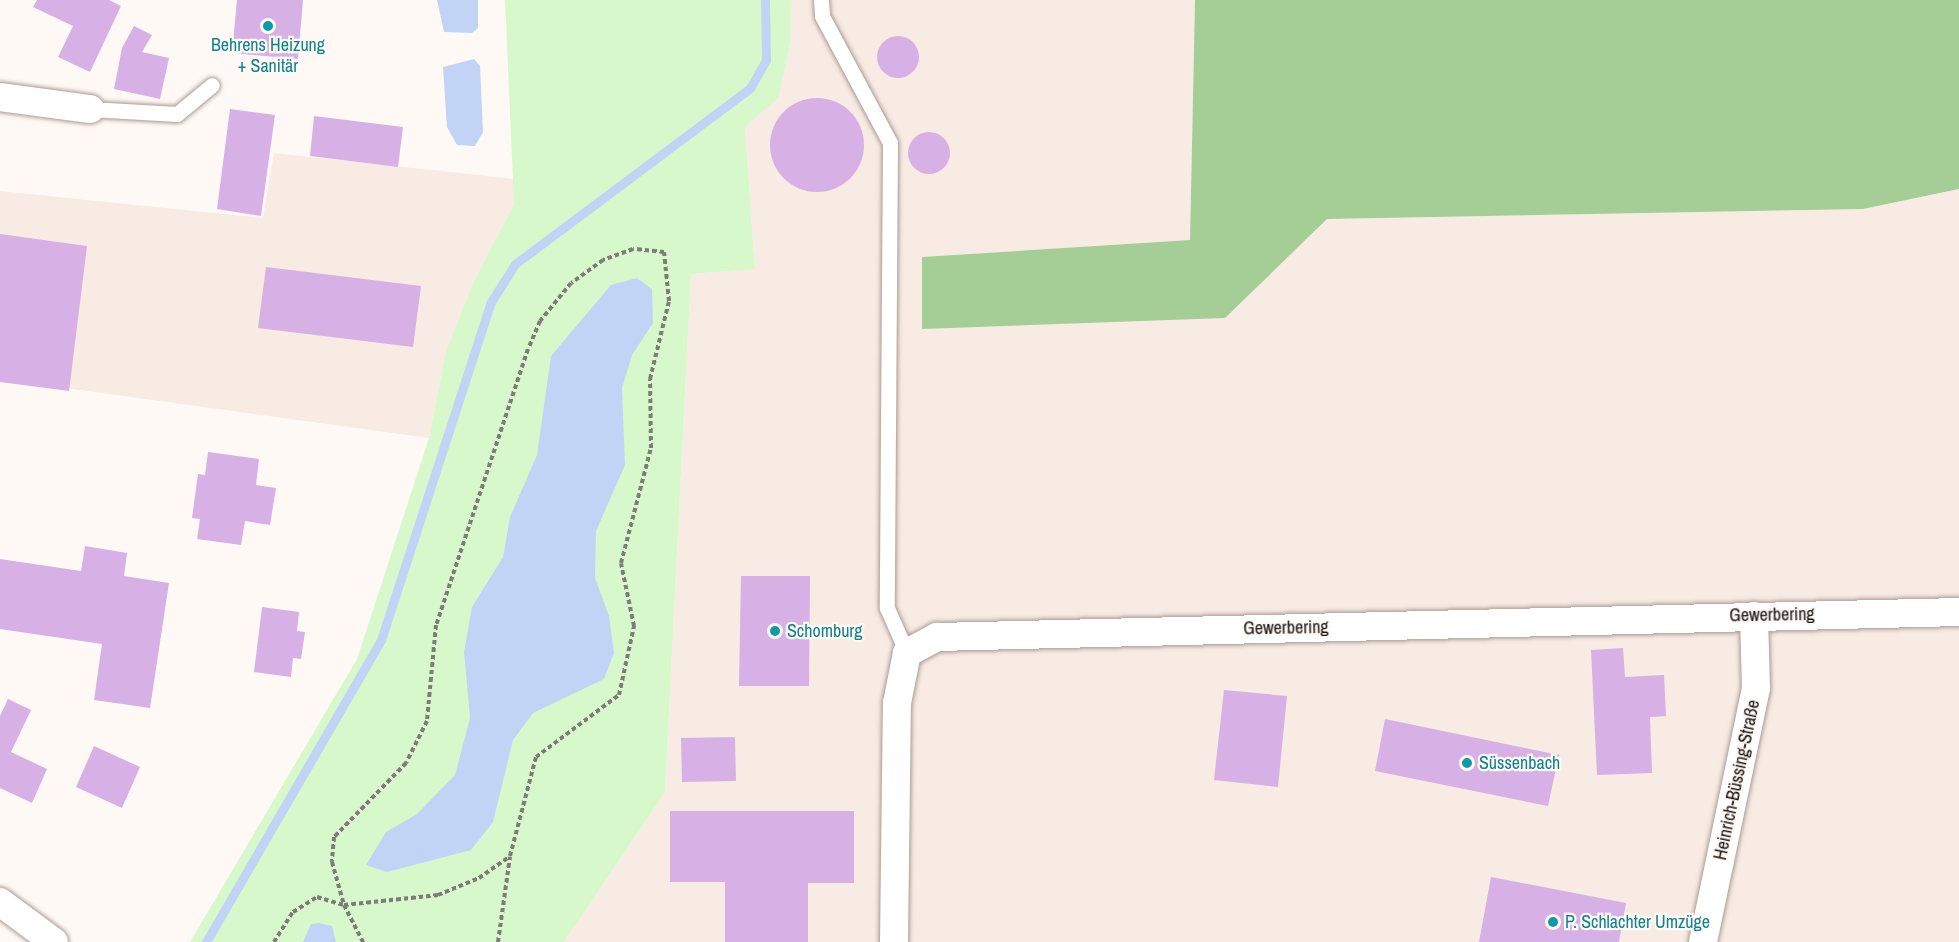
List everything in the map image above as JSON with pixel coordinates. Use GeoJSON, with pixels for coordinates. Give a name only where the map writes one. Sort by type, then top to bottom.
{"type":"FeatureCollection","features":[{"type":"Feature","properties":{"kind":"street"},"geometry":{"type":"LineString","coordinates":[[0,97],[90,109]]}},
{"type":"Feature","properties":{"kind":"street","name":"Gewerbering"},"geometry":{"type":"LineString","coordinates":[[907,653],[937,637],[1959,612]]}},
{"type":"Feature","properties":{"kind":"street","name":"Heinrich-Büssing-Straße"},"geometry":{"type":"LineString","coordinates":[[1703,942],[1756,688],[1754,616]]}},
{"type":"Feature","properties":{"kind":"street"},"geometry":{"type":"LineString","coordinates":[[894,942],[897,703],[907,653]]}},
{"type":"Feature","properties":{"kind":"street"},"geometry":{"type":"LineString","coordinates":[[0,902],[54,942]]}},
{"type":"Feature","properties":{"kind":"lane"},"geometry":{"type":"LineString","coordinates":[[821,0],[822,16],[890,143],[887,608],[907,653]]}},
{"type":"Feature","properties":{"kind":"lane"},"geometry":{"type":"LineString","coordinates":[[90,109],[177,114],[212,86]]}},
{"type":"Feature","properties":{"kind":"path"},"geometry":{"type":"LineString","coordinates":[[363,942],[344,905],[332,862],[334,837],[406,763],[427,721],[436,625],[456,551],[540,321],[571,283],[603,260],[633,249],[664,252],[669,301],[650,378],[651,448],[621,563],[634,626],[628,668],[619,695],[536,757],[510,856],[498,942]]}},
{"type":"Feature","properties":{"kind":"path"},"geometry":{"type":"LineString","coordinates":[[274,942],[293,912],[317,897],[344,905],[438,895],[479,878],[510,856]]}},
{"type":"Feature","properties":{"kind":"shaded area"},"geometry":{"type":"Polygon","coordinates":[[[791,0],[1195,0],[1190,240],[922,257],[1224,318],[1327,219],[1863,209],[1959,189],[1959,942],[564,942],[665,792],[691,274],[755,269],[745,127],[779,96],[790,43],[791,0]]]}},
{"type":"Feature","properties":{"kind":"shaded area"},"geometry":{"type":"Polygon","coordinates":[[[274,153],[514,179],[514,204],[474,281],[446,351],[429,438],[0,379],[0,191],[263,218],[274,153]]]}},
{"type":"Feature","properties":{"kind":"green space"},"geometry":{"type":"Polygon","coordinates":[[[505,0],[791,0],[790,43],[779,97],[745,127],[755,269],[691,274],[665,792],[564,942],[190,942],[357,659],[429,438],[446,351],[474,281],[514,204],[505,0]]]}},
{"type":"Feature","properties":{"kind":"green space"},"geometry":{"type":"Polygon","coordinates":[[[1195,0],[1959,0],[1959,189],[1863,209],[1327,219],[1225,318],[922,329],[922,257],[1190,240],[1195,0]]]}},
{"type":"Feature","properties":{"kind":"water"},"geometry":{"type":"Polygon","coordinates":[[[437,0],[478,0],[478,28],[472,33],[444,32],[437,0]]]}},
{"type":"Feature","properties":{"kind":"water"},"geometry":{"type":"Polygon","coordinates":[[[474,59],[480,66],[483,132],[475,146],[457,145],[447,127],[443,67],[474,59]]]}},
{"type":"Feature","properties":{"kind":"water"},"geometry":{"type":"Polygon","coordinates":[[[637,278],[652,289],[653,323],[632,355],[622,388],[625,465],[596,531],[595,578],[609,616],[614,653],[604,679],[533,713],[513,740],[493,822],[471,850],[387,872],[366,865],[386,832],[417,814],[455,775],[470,718],[464,652],[472,607],[503,557],[510,517],[537,455],[551,356],[611,285],[637,278]]]}},
{"type":"Feature","properties":{"kind":"water"},"geometry":{"type":"Polygon","coordinates":[[[311,924],[332,926],[336,942],[303,942],[311,924]]]}},
{"type":"Feature","properties":{"kind":"building"},"geometry":{"type":"Polygon","coordinates":[[[37,0],[109,0],[121,6],[90,72],[58,57],[73,26],[33,7],[37,0]]]}},
{"type":"Feature","properties":{"kind":"building","name":"Behrens Heizung + Sanitär"},"geometry":{"type":"Polygon","coordinates":[[[237,0],[303,0],[298,59],[232,53],[237,0]]]}},
{"type":"Feature","properties":{"kind":"building"},"geometry":{"type":"Polygon","coordinates":[[[134,26],[152,35],[142,52],[169,58],[160,99],[114,89],[122,48],[134,26]]]}},
{"type":"Feature","properties":{"kind":"building"},"geometry":{"type":"Polygon","coordinates":[[[898,36],[906,37],[913,42],[918,49],[918,65],[913,72],[906,77],[898,78],[890,77],[883,72],[878,65],[877,57],[878,49],[883,42],[890,37],[898,36]]]}},
{"type":"Feature","properties":{"kind":"building"},"geometry":{"type":"Polygon","coordinates":[[[817,98],[835,102],[850,112],[860,127],[864,145],[860,163],[850,178],[835,188],[817,192],[799,188],[784,178],[774,163],[770,145],[774,127],[784,112],[799,102],[817,98]]]}},
{"type":"Feature","properties":{"kind":"building"},"geometry":{"type":"Polygon","coordinates":[[[230,109],[275,115],[261,216],[217,209],[230,109]]]}},
{"type":"Feature","properties":{"kind":"building"},"geometry":{"type":"Polygon","coordinates":[[[314,116],[403,127],[398,167],[310,156],[314,116]]]}},
{"type":"Feature","properties":{"kind":"building"},"geometry":{"type":"Polygon","coordinates":[[[929,132],[944,138],[950,153],[944,168],[929,174],[914,168],[908,153],[914,138],[929,132]]]}},
{"type":"Feature","properties":{"kind":"building"},"geometry":{"type":"Polygon","coordinates":[[[0,234],[87,246],[69,391],[0,382],[0,234]]]}},
{"type":"Feature","properties":{"kind":"building"},"geometry":{"type":"Polygon","coordinates":[[[266,267],[421,286],[413,347],[258,328],[266,267]]]}},
{"type":"Feature","properties":{"kind":"building"},"geometry":{"type":"Polygon","coordinates":[[[208,452],[259,459],[256,485],[276,488],[270,525],[245,521],[241,545],[197,539],[200,519],[192,518],[198,474],[205,475],[208,452]]]}},
{"type":"Feature","properties":{"kind":"building"},"geometry":{"type":"Polygon","coordinates":[[[85,546],[127,553],[124,576],[169,583],[150,708],[94,700],[102,644],[0,629],[0,559],[81,571],[85,546]]]}},
{"type":"Feature","properties":{"kind":"building","name":"Schomburg"},"geometry":{"type":"Polygon","coordinates":[[[741,576],[810,576],[809,686],[739,686],[741,576]]]}},
{"type":"Feature","properties":{"kind":"building"},"geometry":{"type":"Polygon","coordinates":[[[262,607],[299,612],[297,631],[305,632],[301,659],[293,658],[291,677],[254,672],[262,607]]]}},
{"type":"Feature","properties":{"kind":"building"},"geometry":{"type":"Polygon","coordinates":[[[1623,648],[1625,677],[1664,675],[1666,716],[1650,717],[1652,773],[1597,775],[1591,650],[1623,648]]]}},
{"type":"Feature","properties":{"kind":"building"},"geometry":{"type":"Polygon","coordinates":[[[1224,690],[1287,696],[1278,787],[1214,780],[1224,690]]]}},
{"type":"Feature","properties":{"kind":"building"},"geometry":{"type":"Polygon","coordinates":[[[8,699],[31,710],[11,752],[47,769],[32,803],[0,788],[0,716],[8,699]]]}},
{"type":"Feature","properties":{"kind":"building","name":"Süssenbach"},"geometry":{"type":"Polygon","coordinates":[[[1385,719],[1559,755],[1548,806],[1375,771],[1385,719]]]}},
{"type":"Feature","properties":{"kind":"building"},"geometry":{"type":"Polygon","coordinates":[[[735,737],[736,781],[682,782],[681,738],[735,737]]]}},
{"type":"Feature","properties":{"kind":"building"},"geometry":{"type":"Polygon","coordinates":[[[94,746],[140,767],[122,808],[76,787],[94,746]]]}},
{"type":"Feature","properties":{"kind":"building"},"geometry":{"type":"Polygon","coordinates":[[[670,811],[854,811],[854,883],[808,883],[808,942],[725,942],[725,882],[670,882],[670,811]]]}},
{"type":"Feature","properties":{"kind":"building","name":"P. Schlachter Umzüge"},"geometry":{"type":"Polygon","coordinates":[[[1491,877],[1626,903],[1619,942],[1479,942],[1491,877]]]}},
{"type":"Feature","properties":{"kind":"waterway"},"geometry":{"type":"LineString","coordinates":[[206,942],[381,640],[491,302],[515,264],[750,88],[766,60],[765,0]]}},
{"type":"Feature","properties":{"kind":"place","name":"Behrens Heizung + Sanitär"},"geometry":{"type":"Point","coordinates":[268,26]}},
{"type":"Feature","properties":{"kind":"place","name":"Schomburg"},"geometry":{"type":"Point","coordinates":[775,631]}},
{"type":"Feature","properties":{"kind":"place","name":"Süssenbach"},"geometry":{"type":"Point","coordinates":[1467,763]}},
{"type":"Feature","properties":{"kind":"place","name":"P. Schlachter Umzüge"},"geometry":{"type":"Point","coordinates":[1553,922]}}]}
